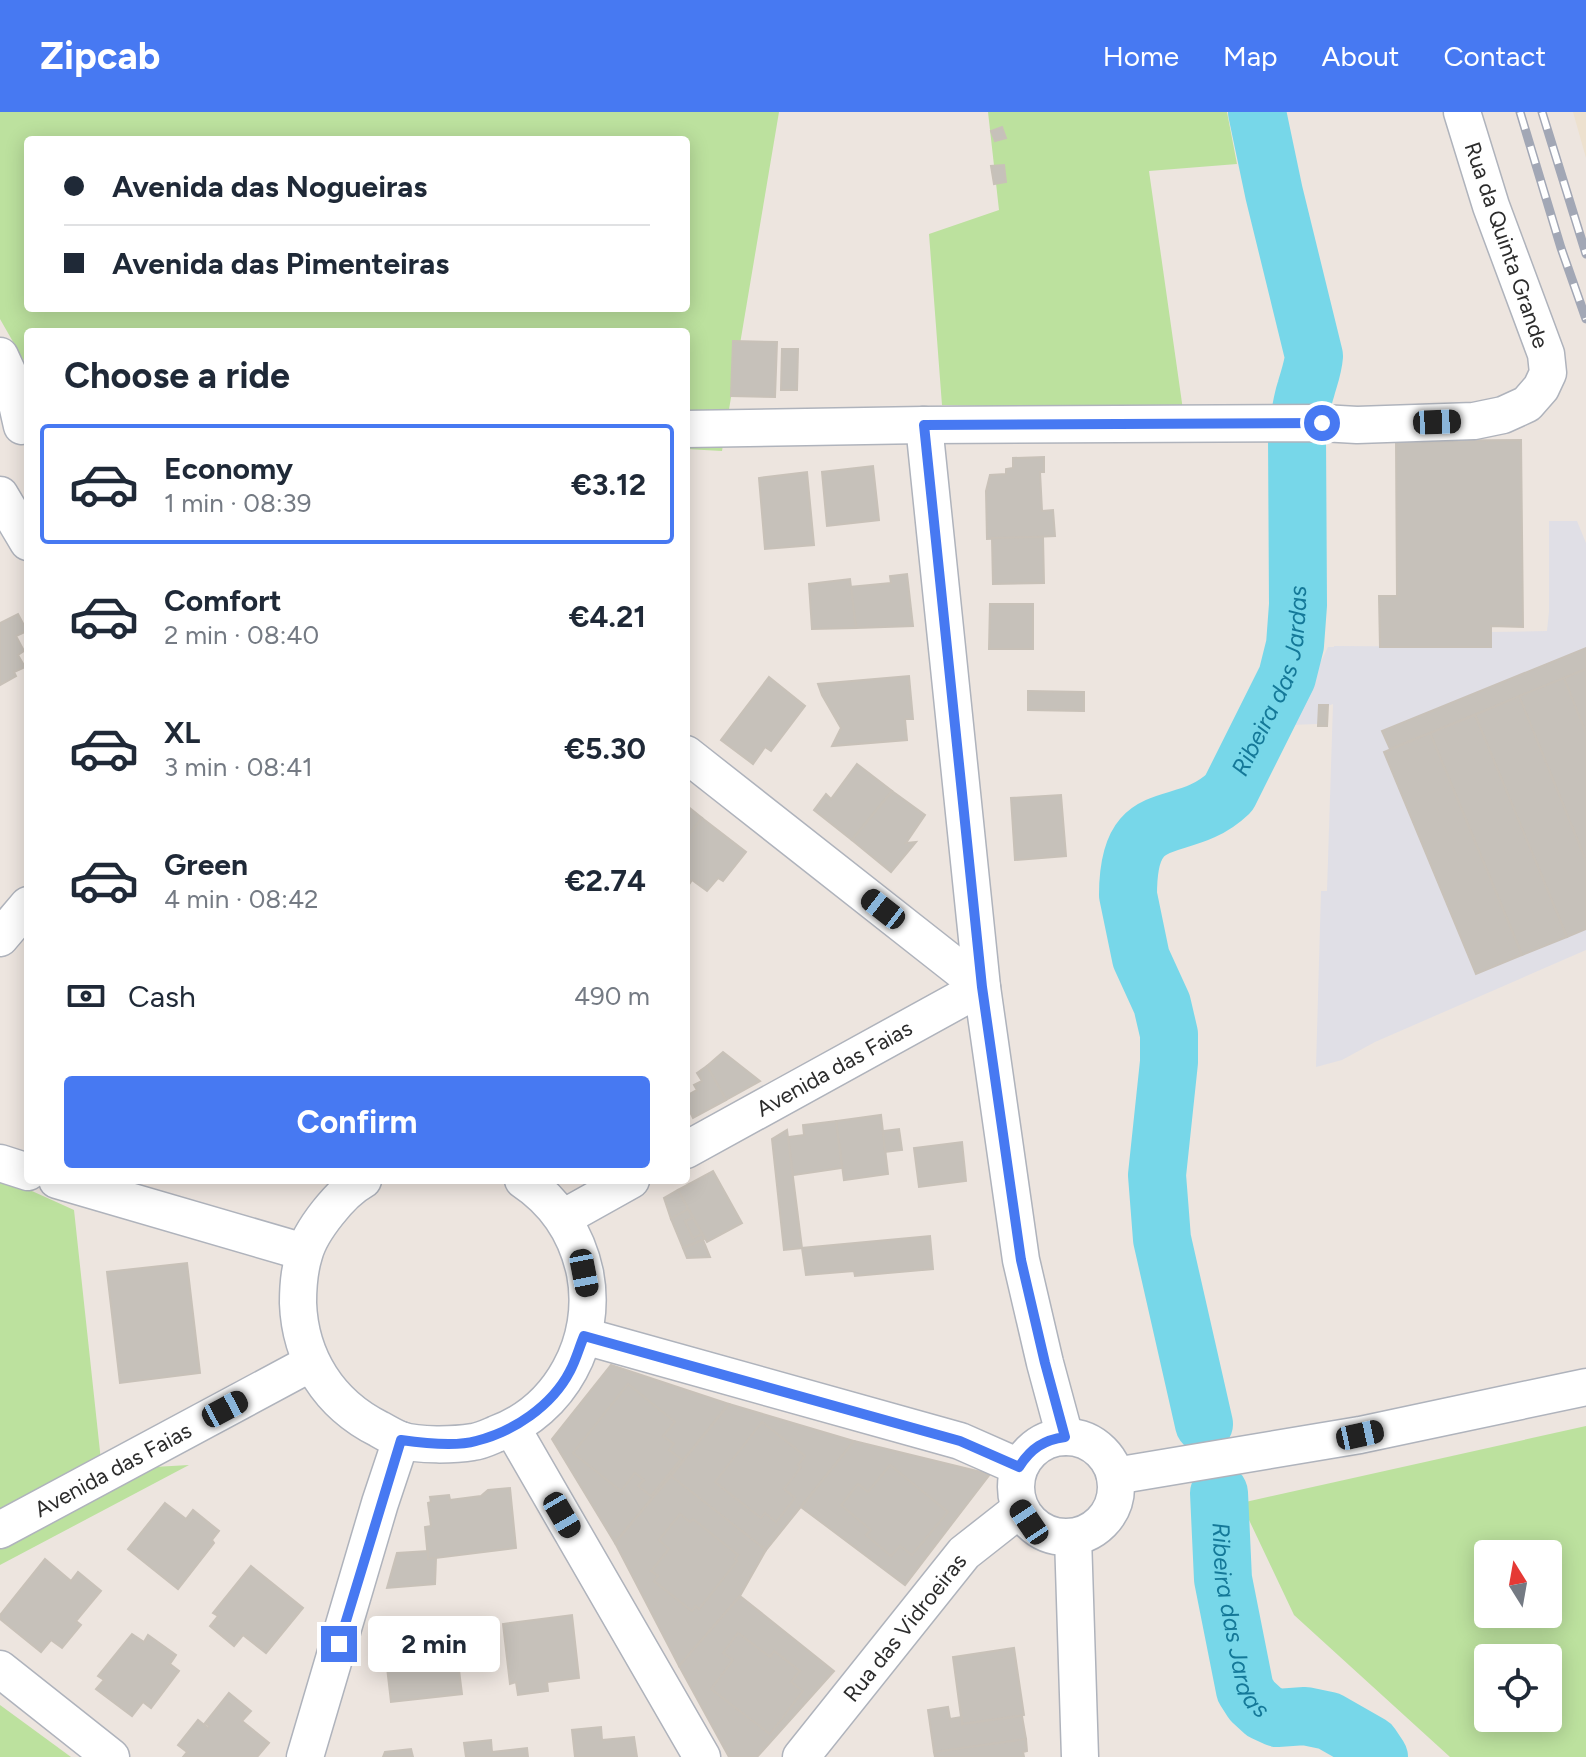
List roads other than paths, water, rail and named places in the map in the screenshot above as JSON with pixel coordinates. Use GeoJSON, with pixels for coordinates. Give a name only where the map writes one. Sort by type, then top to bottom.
{"type":"FeatureCollection","features":[{"type":"Feature","properties":{"kind":"street","name":"Rua da Quinta Grande"},"geometry":{"type":"LineString","coordinates":[[924,425],[1357,425],[1474,421],[1503,415],[1527,404],[1541,388],[1548,373],[1546,354],[1491,206],[1462,112]]}},
{"type":"Feature","properties":{"kind":"street"},"geometry":{"type":"LineString","coordinates":[[0,356],[12,382],[17,426]]}},
{"type":"Feature","properties":{"kind":"street"},"geometry":{"type":"LineString","coordinates":[[690,429],[924,425],[982,987],[1021,1260],[1065,1437]]}},
{"type":"Feature","properties":{"kind":"street"},"geometry":{"type":"LineString","coordinates":[[0,495],[24,535]]}},
{"type":"Feature","properties":{"kind":"street"},"geometry":{"type":"LineString","coordinates":[[690,757],[982,987]]}},
{"type":"Feature","properties":{"kind":"street"},"geometry":{"type":"LineString","coordinates":[[0,938],[24,910]]}},
{"type":"Feature","properties":{"kind":"street","name":"Avenida das Faias"},"geometry":{"type":"LineString","coordinates":[[690,1148],[982,987]]}},
{"type":"Feature","properties":{"kind":"street"},"geometry":{"type":"LineString","coordinates":[[0,1163],[24,1171]]}},
{"type":"Feature","properties":{"kind":"street"},"geometry":{"type":"LineString","coordinates":[[71,1184],[304,1252]]}},
{"type":"Feature","properties":{"kind":"street"},"geometry":{"type":"LineString","coordinates":[[358,1184],[328,1211],[304,1252],[298,1285],[299,1325],[311,1363],[333,1395],[362,1421],[401,1440],[427,1444],[475,1442],[512,1428],[544,1405],[569,1373],[584,1336],[589,1294],[580,1252],[563,1218],[529,1184]]}},
{"type":"Feature","properties":{"kind":"street"},"geometry":{"type":"LineString","coordinates":[[563,1218],[624,1184]]}},
{"type":"Feature","properties":{"kind":"street"},"geometry":{"type":"LineString","coordinates":[[584,1336],[960,1441],[1019,1467]]}},
{"type":"Feature","properties":{"kind":"street","name":"Avenida das Faias"},"geometry":{"type":"LineString","coordinates":[[0,1530],[311,1363]]}},
{"type":"Feature","properties":{"kind":"street"},"geometry":{"type":"LineString","coordinates":[[1115,1476],[1360,1435],[1586,1387]]}},
{"type":"Feature","properties":{"kind":"street"},"geometry":{"type":"LineString","coordinates":[[512,1428],[702,1757]]}},
{"type":"Feature","properties":{"kind":"street"},"geometry":{"type":"LineString","coordinates":[[1065,1437],[1082,1439],[1109,1460],[1115,1476],[1116,1492],[1112,1508],[1102,1522],[1089,1532],[1073,1537],[1057,1537],[1042,1532],[1029,1522],[1020,1509],[1016,1481],[1019,1467],[1038,1445],[1065,1437]]}},
{"type":"Feature","properties":{"kind":"street"},"geometry":{"type":"LineString","coordinates":[[305,1757],[401,1440]]}},
{"type":"Feature","properties":{"kind":"street","name":"Rua das Vidroeiras"},"geometry":{"type":"LineString","coordinates":[[801,1757],[964,1553],[1020,1509]]}},
{"type":"Feature","properties":{"kind":"street"},"geometry":{"type":"LineString","coordinates":[[1073,1537],[1080,1757]]}},
{"type":"Feature","properties":{"kind":"street"},"geometry":{"type":"LineString","coordinates":[[0,1669],[111,1757]]}},
{"type":"Feature","properties":{"kind":"waterway","name":"Ribeira das Jardas"},"geometry":{"type":"LineString","coordinates":[[1204,1424],[1162,1239],[1157,1175],[1169,1034],[1162,1004],[1141,958],[1128,895],[1130,865],[1137,845],[1147,833],[1160,825],[1211,807],[1229,793],[1287,677],[1295,645],[1298,605],[1297,436],[1314,356],[1257,112]]}},
{"type":"Feature","properties":{"kind":"waterway","name":"Ribeira das Jardas"},"geometry":{"type":"LineString","coordinates":[[1219,1493],[1223,1579],[1245,1690],[1264,1712],[1277,1718],[1305,1716],[1329,1721],[1371,1745],[1379,1757]]}},
{"type":"Feature","properties":{"kind":"railway"},"geometry":{"type":"LineString","coordinates":[[1520,112],[1586,319]]}},
{"type":"Feature","properties":{"kind":"railway"},"geometry":{"type":"LineString","coordinates":[[1542,112],[1586,254]]}}]}
